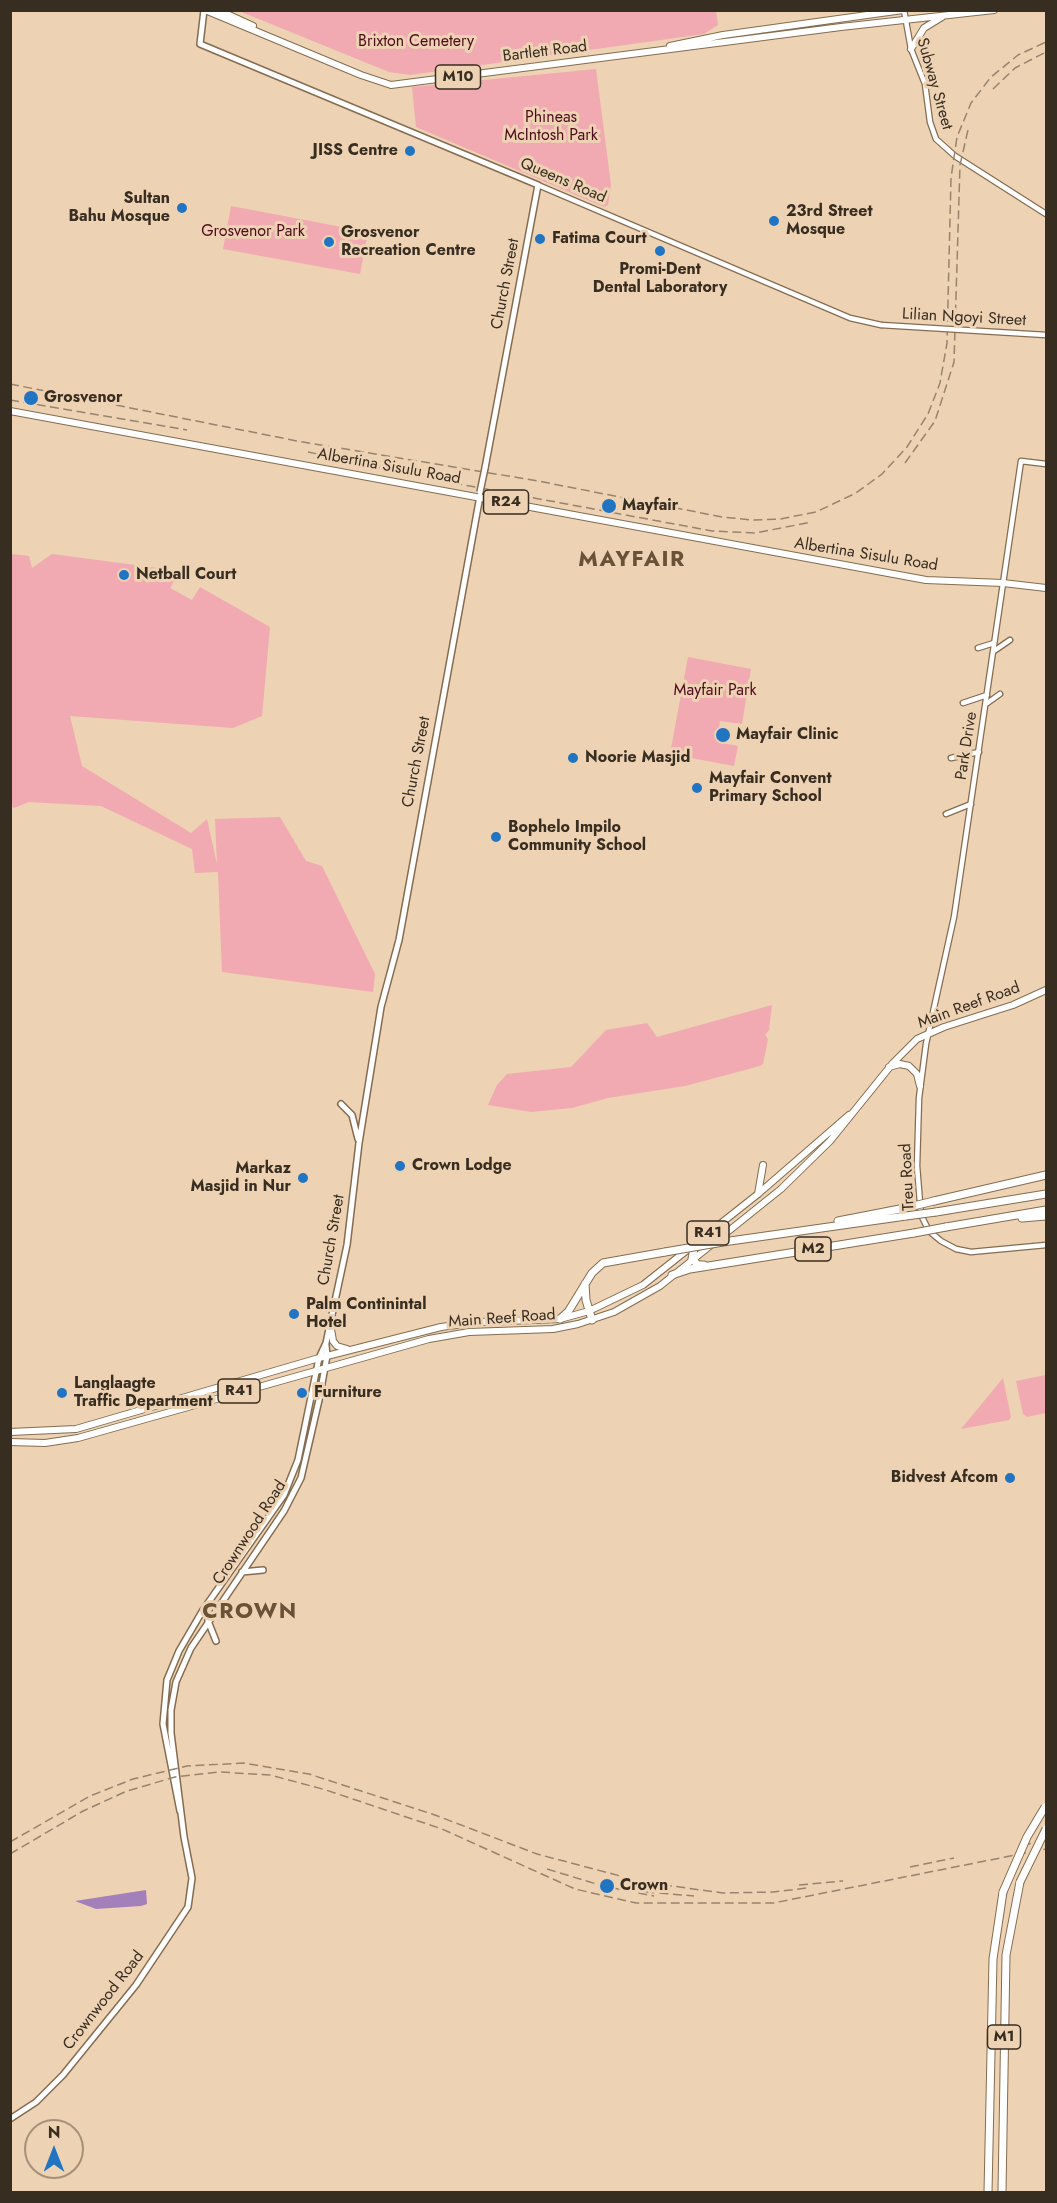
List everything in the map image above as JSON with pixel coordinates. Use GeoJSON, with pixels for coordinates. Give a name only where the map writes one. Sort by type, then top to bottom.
{"type":"FeatureCollection","features":[{"type":"Feature","properties":{"kind":"highway"},"geometry":{"type":"LineString","coordinates":[[810,1229],[1047,1176]]}},
{"type":"Feature","properties":{"kind":"highway","name":"M2"},"geometry":{"type":"LineString","coordinates":[[585,1282],[597,1268],[607,1262],[723,1242],[1047,1194]]}},
{"type":"Feature","properties":{"kind":"highway","name":"M2"},"geometry":{"type":"LineString","coordinates":[[712,1265],[1047,1210]]}},
{"type":"Feature","properties":{"kind":"highway"},"geometry":{"type":"LineString","coordinates":[[1004,1217],[1047,1216]]}},
{"type":"Feature","properties":{"kind":"highway"},"geometry":{"type":"LineString","coordinates":[[695,1243],[692,1259],[698,1265],[712,1265]]}},
{"type":"Feature","properties":{"kind":"highway"},"geometry":{"type":"LineString","coordinates":[[672,1275],[712,1265]]}},
{"type":"Feature","properties":{"kind":"highway"},"geometry":{"type":"LineString","coordinates":[[585,1282],[592,1320]]}},
{"type":"Feature","properties":{"kind":"highway"},"geometry":{"type":"LineString","coordinates":[[560,1319],[568,1312],[585,1282]]}},
{"type":"Feature","properties":{"kind":"highway","name":"M1"},"geometry":{"type":"LineString","coordinates":[[988,2193],[993,1959],[1003,1892],[1027,1837],[1046,1806]]}},
{"type":"Feature","properties":{"kind":"highway","name":"M1"},"geometry":{"type":"LineString","coordinates":[[1002,2193],[1006,1962],[1011,1920],[1020,1882],[1047,1829]]}},
{"type":"Feature","properties":{"kind":"main road","name":"Bartlett Road"},"geometry":{"type":"LineString","coordinates":[[205,10],[361,75],[391,85],[905,19]]}},
{"type":"Feature","properties":{"kind":"main road","name":"Queens Road"},"geometry":{"type":"LineString","coordinates":[[205,10],[200,44],[538,185]]}},
{"type":"Feature","properties":{"kind":"main road","name":"Bartlett Road"},"geometry":{"type":"LineString","coordinates":[[218,10],[362,73],[391,82],[646,49],[723,35],[904,10]]}},
{"type":"Feature","properties":{"kind":"main road","name":"M10"},"geometry":{"type":"LineString","coordinates":[[905,19],[994,10]]}},
{"type":"Feature","properties":{"kind":"main road"},"geometry":{"type":"LineString","coordinates":[[911,49],[924,28],[942,16]]}},
{"type":"Feature","properties":{"kind":"main road","name":"Church Street"},"geometry":{"type":"LineString","coordinates":[[318,1369],[319,1358],[326,1343],[347,1245],[359,1143],[381,1007],[399,940],[538,185]]}},
{"type":"Feature","properties":{"kind":"main road","name":"Albertina Sisulu Road"},"geometry":{"type":"LineString","coordinates":[[10,411],[480,495],[926,580],[1003,583],[1047,588]]}},
{"type":"Feature","properties":{"kind":"main road","name":"Main Reef Road"},"geometry":{"type":"LineString","coordinates":[[10,1442],[45,1443],[71,1440],[325,1367],[459,1333],[553,1329],[592,1320],[645,1296],[781,1189],[830,1141],[889,1067],[910,1046],[928,1034],[1013,1005],[1047,990]]}},
{"type":"Feature","properties":{"kind":"main road"},"geometry":{"type":"LineString","coordinates":[[889,1067],[900,1064],[909,1066],[917,1074],[920,1086]]}},
{"type":"Feature","properties":{"kind":"main road"},"geometry":{"type":"LineString","coordinates":[[340,1104],[352,1115],[359,1143]]}},
{"type":"Feature","properties":{"kind":"main road","name":"Main Reef Road"},"geometry":{"type":"LineString","coordinates":[[10,1432],[76,1429],[319,1358],[453,1324],[560,1319],[589,1311],[638,1288],[758,1194],[859,1107]]}},
{"type":"Feature","properties":{"kind":"main road"},"geometry":{"type":"LineString","coordinates":[[758,1194],[764,1165]]}},
{"type":"Feature","properties":{"kind":"main road"},"geometry":{"type":"LineString","coordinates":[[330,1323],[334,1344],[352,1350]]}},
{"type":"Feature","properties":{"kind":"main road","name":"Church Street"},"geometry":{"type":"LineString","coordinates":[[325,1367],[326,1343]]}},
{"type":"Feature","properties":{"kind":"main road","name":"Crownwood Road"},"geometry":{"type":"LineString","coordinates":[[180,1810],[171,1733],[172,1701],[183,1661],[290,1502],[301,1478],[325,1367]]}},
{"type":"Feature","properties":{"kind":"main road","name":"Crownwood Road"},"geometry":{"type":"LineString","coordinates":[[10,2119],[36,2102],[63,2075],[136,1985],[186,1913],[191,1898],[192,1878],[163,1724],[167,1680],[178,1651],[196,1622],[288,1488],[298,1460],[318,1369]]}},
{"type":"Feature","properties":{"kind":"main road"},"geometry":{"type":"LineString","coordinates":[[158,1405],[161,1413]]}},
{"type":"Feature","properties":{"kind":"main road"},"geometry":{"type":"LineString","coordinates":[[242,1572],[263,1570]]}},
{"type":"Feature","properties":{"kind":"main road"},"geometry":{"type":"LineString","coordinates":[[208,1621],[216,1641]]}},
{"type":"Feature","properties":{"kind":"street","name":"Subway Street"},"geometry":{"type":"LineString","coordinates":[[904,10],[911,49],[925,84],[932,130],[941,144],[1047,214]]}},
{"type":"Feature","properties":{"kind":"street","name":"Queens Road"},"geometry":{"type":"LineString","coordinates":[[538,185],[857,321],[881,325]]}},
{"type":"Feature","properties":{"kind":"street","name":"Lilian Ngoyi Street"},"geometry":{"type":"LineString","coordinates":[[881,325],[1047,335]]}},
{"type":"Feature","properties":{"kind":"street","name":"Park Drive"},"geometry":{"type":"LineString","coordinates":[[928,1034],[954,917],[1021,461],[1047,464]]}},
{"type":"Feature","properties":{"kind":"street"},"geometry":{"type":"LineString","coordinates":[[994,651],[1010,640]]}},
{"type":"Feature","properties":{"kind":"street"},"geometry":{"type":"LineString","coordinates":[[978,648],[994,643]]}},
{"type":"Feature","properties":{"kind":"street"},"geometry":{"type":"LineString","coordinates":[[986,704],[1000,694]]}},
{"type":"Feature","properties":{"kind":"street"},"geometry":{"type":"LineString","coordinates":[[963,703],[987,695]]}},
{"type":"Feature","properties":{"kind":"street"},"geometry":{"type":"LineString","coordinates":[[951,758],[979,752]]}},
{"type":"Feature","properties":{"kind":"street"},"geometry":{"type":"LineString","coordinates":[[946,814],[970,804]]}},
{"type":"Feature","properties":{"kind":"street","name":"Treu Road"},"geometry":{"type":"LineString","coordinates":[[928,1034],[920,1086],[918,1203],[929,1231],[948,1245],[964,1251],[1047,1245]]}},
{"type":"Feature","properties":{"kind":"green space","name":"Brixton Cemetery"},"geometry":{"type":"Polygon","coordinates":[[[716,10],[718,25],[704,34],[410,75],[389,72],[239,11],[716,10]]]}},
{"type":"Feature","properties":{"kind":"green space","name":"Phineas McIntosh Park"},"geometry":{"type":"Polygon","coordinates":[[[596,69],[611,185],[608,205],[604,207],[416,127],[412,87],[596,69]]]}},
{"type":"Feature","properties":{"kind":"green space","name":"Grosvenor Park"},"geometry":{"type":"Polygon","coordinates":[[[231,206],[368,232],[360,274],[223,249],[231,206]]]}},
{"type":"Feature","properties":{"kind":"green space"},"geometry":{"type":"Polygon","coordinates":[[[11,554],[29,556],[32,568],[52,554],[180,571],[170,588],[192,600],[200,587],[270,627],[262,716],[233,728],[70,716],[82,766],[191,833],[207,819],[217,864],[215,819],[280,817],[306,861],[322,866],[375,974],[373,992],[222,972],[218,872],[195,873],[192,849],[101,806],[29,802],[14,808],[11,806],[11,554]]]}},
{"type":"Feature","properties":{"kind":"green space","name":"Mayfair Park"},"geometry":{"type":"Polygon","coordinates":[[[688,657],[751,669],[742,724],[720,721],[717,742],[738,746],[734,766],[670,754],[688,657]]]}},
{"type":"Feature","properties":{"kind":"green space"},"geometry":{"type":"Polygon","coordinates":[[[772,1005],[769,1030],[765,1035],[768,1039],[763,1064],[760,1066],[685,1086],[608,1098],[572,1108],[531,1112],[488,1105],[497,1085],[507,1074],[571,1067],[606,1030],[647,1023],[657,1037],[772,1005]]]}},
{"type":"Feature","properties":{"kind":"green space"},"geometry":{"type":"Polygon","coordinates":[[[1046,1375],[1046,1413],[1027,1417],[1023,1414],[1016,1381],[1046,1375]]]}},
{"type":"Feature","properties":{"kind":"green space"},"geometry":{"type":"Polygon","coordinates":[[[1003,1378],[1011,1417],[1009,1420],[961,1429],[1003,1378]]]}},
{"type":"Feature","properties":{"kind":"shaded area"},"geometry":{"type":"Polygon","coordinates":[[[146,1890],[147,1904],[141,1906],[96,1909],[75,1901],[146,1890]]]}},
{"type":"Feature","properties":{"kind":"railway"},"geometry":{"type":"LineString","coordinates":[[10,384],[297,441],[538,481],[722,517],[752,520],[780,519],[816,512],[856,493],[882,474],[907,447],[928,414],[940,383],[947,343],[951,178],[957,137],[971,103],[991,77],[1018,55],[1046,42]]}},
{"type":"Feature","properties":{"kind":"railway"},"geometry":{"type":"LineString","coordinates":[[993,89],[1015,68],[1046,52]]}},
{"type":"Feature","properties":{"kind":"railway"},"geometry":{"type":"LineString","coordinates":[[905,463],[935,421],[954,362],[960,165],[968,130]]}},
{"type":"Feature","properties":{"kind":"railway"},"geometry":{"type":"LineString","coordinates":[[10,400],[187,430]]}},
{"type":"Feature","properties":{"kind":"railway"},"geometry":{"type":"LineString","coordinates":[[308,452],[448,482],[712,531],[755,533],[812,522]]}},
{"type":"Feature","properties":{"kind":"railway"},"geometry":{"type":"LineString","coordinates":[[10,1842],[90,1796],[133,1779],[187,1766],[244,1763],[309,1774],[435,1815],[537,1854],[643,1882],[723,1893],[773,1892],[807,1888]]}},
{"type":"Feature","properties":{"kind":"railway"},"geometry":{"type":"LineString","coordinates":[[10,1854],[83,1811],[127,1791],[175,1777],[220,1772],[270,1775],[326,1790],[442,1829],[575,1889],[636,1903],[773,1903],[1046,1849]]}},
{"type":"Feature","properties":{"kind":"railway"},"geometry":{"type":"LineString","coordinates":[[1022,1846],[1046,1839]]}},
{"type":"Feature","properties":{"kind":"railway"},"geometry":{"type":"LineString","coordinates":[[910,1867],[954,1858]]}},
{"type":"Feature","properties":{"kind":"railway"},"geometry":{"type":"LineString","coordinates":[[547,1869],[603,1886],[654,1896]]}},
{"type":"Feature","properties":{"kind":"railway"},"geometry":{"type":"LineString","coordinates":[[799,1885],[843,1881]]}},
{"type":"Feature","properties":{"kind":"railway"},"geometry":{"type":"LineString","coordinates":[[646,1892],[694,1896]]}},
{"type":"Feature","properties":{"kind":"place","name":"JISS Centre"},"geometry":{"type":"Point","coordinates":[410,151]}},
{"type":"Feature","properties":{"kind":"place","name":"Sultan Bahu Mosque"},"geometry":{"type":"Point","coordinates":[182,208]}},
{"type":"Feature","properties":{"kind":"place","name":"23rd Street Mosque"},"geometry":{"type":"Point","coordinates":[774,221]}},
{"type":"Feature","properties":{"kind":"place","name":"Fatima Court"},"geometry":{"type":"Point","coordinates":[540,239]}},
{"type":"Feature","properties":{"kind":"place","name":"Grosvenor Recreation Centre"},"geometry":{"type":"Point","coordinates":[329,242]}},
{"type":"Feature","properties":{"kind":"place","name":"Promi-Dent Dental Laboratory"},"geometry":{"type":"Point","coordinates":[660,251]}},
{"type":"Feature","properties":{"kind":"place","name":"Grosvenor"},"geometry":{"type":"Point","coordinates":[31,398]}},
{"type":"Feature","properties":{"kind":"place","name":"Mayfair"},"geometry":{"type":"Point","coordinates":[609,506]}},
{"type":"Feature","properties":{"kind":"place","name":"Netball Court"},"geometry":{"type":"Point","coordinates":[124,575]}},
{"type":"Feature","properties":{"kind":"place","name":"Mayfair Clinic"},"geometry":{"type":"Point","coordinates":[723,735]}},
{"type":"Feature","properties":{"kind":"place","name":"Noorie Masjid"},"geometry":{"type":"Point","coordinates":[573,758]}},
{"type":"Feature","properties":{"kind":"place","name":"Mayfair Convent Primary School"},"geometry":{"type":"Point","coordinates":[697,788]}},
{"type":"Feature","properties":{"kind":"place","name":"Bophelo Impilo Community School"},"geometry":{"type":"Point","coordinates":[496,837]}},
{"type":"Feature","properties":{"kind":"place","name":"Crown Lodge"},"geometry":{"type":"Point","coordinates":[400,1166]}},
{"type":"Feature","properties":{"kind":"place","name":"Markaz Masjid in Nur"},"geometry":{"type":"Point","coordinates":[303,1178]}},
{"type":"Feature","properties":{"kind":"place","name":"Palm Continintal Hotel"},"geometry":{"type":"Point","coordinates":[294,1314]}},
{"type":"Feature","properties":{"kind":"place","name":"Langlaagte Traffic Department"},"geometry":{"type":"Point","coordinates":[62,1393]}},
{"type":"Feature","properties":{"kind":"place","name":"Furniture"},"geometry":{"type":"Point","coordinates":[302,1393]}},
{"type":"Feature","properties":{"kind":"place","name":"Bidvest Afcom"},"geometry":{"type":"Point","coordinates":[1010,1478]}},
{"type":"Feature","properties":{"kind":"place","name":"Crown"},"geometry":{"type":"Point","coordinates":[607,1886]}},
{"type":"Feature","properties":{"kind":"district","name":"MAYFAIR"},"geometry":{"type":"Point","coordinates":[632,561]}},
{"type":"Feature","properties":{"kind":"district","name":"CROWN"},"geometry":{"type":"Point","coordinates":[250,1613]}}]}
